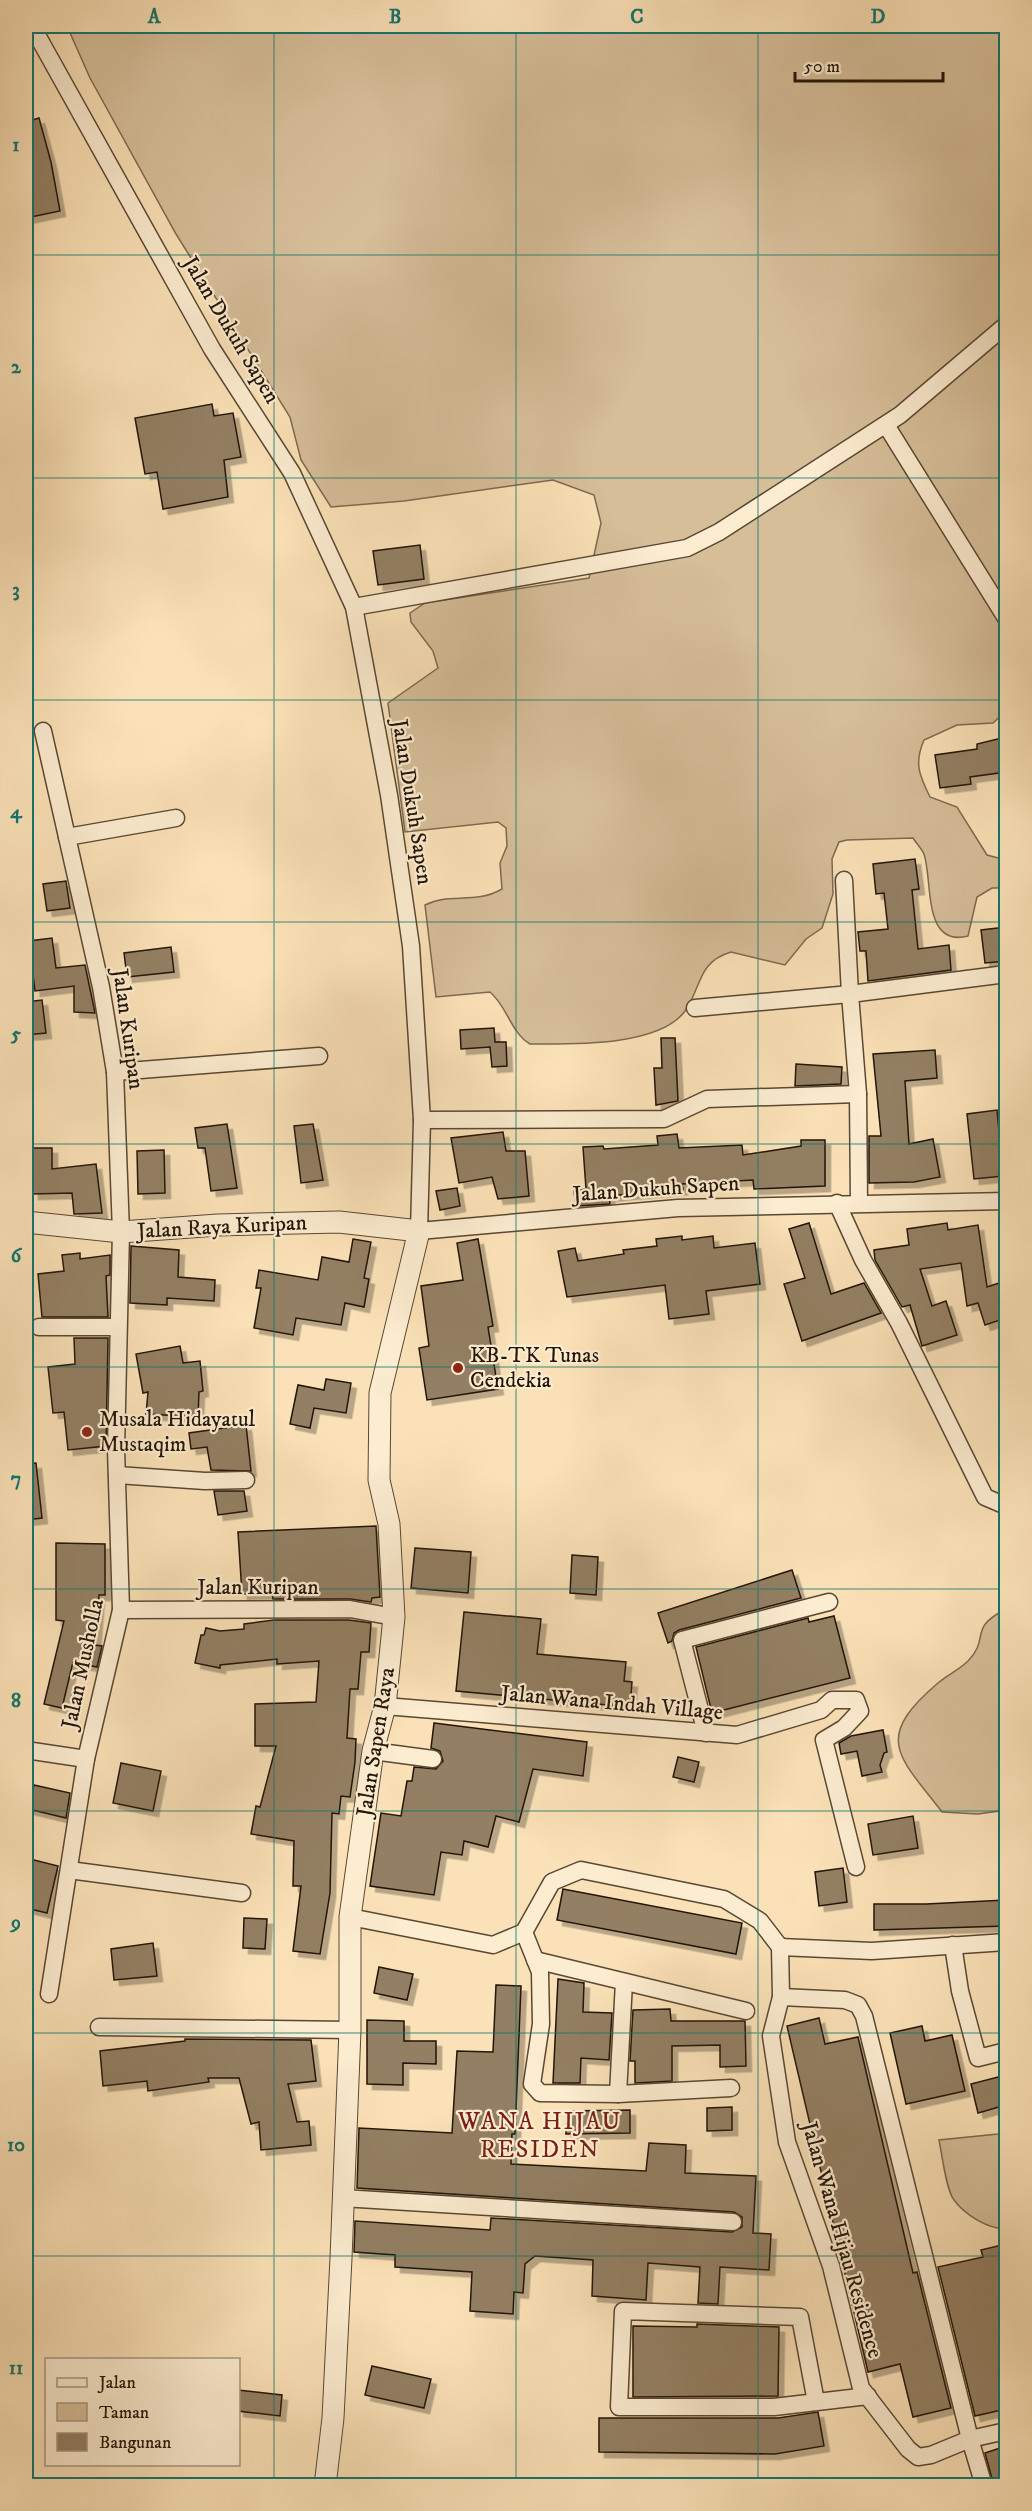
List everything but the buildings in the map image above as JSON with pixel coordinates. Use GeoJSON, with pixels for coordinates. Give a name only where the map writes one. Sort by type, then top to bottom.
{"type":"FeatureCollection","features":[{"type":"Feature","properties":{"kind":"street","name":"Jalan Dukuh Sapen"},"geometry":{"type":"LineString","coordinates":[[32,26],[212,349],[292,473],[354,607],[389,795],[411,946],[422,1120],[420,1231],[678,1208],[1006,1201]]}},
{"type":"Feature","properties":{"kind":"street"},"geometry":{"type":"LineString","coordinates":[[354,607],[687,548],[719,532],[893,420],[1006,325]]}},
{"type":"Feature","properties":{"kind":"street"},"geometry":{"type":"LineString","coordinates":[[893,420],[1006,618]]}},
{"type":"Feature","properties":{"kind":"street","name":"Jalan Kuripan"},"geometry":{"type":"LineString","coordinates":[[43,731],[101,987],[115,1072],[121,1232]]}},
{"type":"Feature","properties":{"kind":"street"},"geometry":{"type":"LineString","coordinates":[[67,837],[176,818]]}},
{"type":"Feature","properties":{"kind":"street"},"geometry":{"type":"LineString","coordinates":[[844,880],[858,1094],[859,1203]]}},
{"type":"Feature","properties":{"kind":"street"},"geometry":{"type":"LineString","coordinates":[[695,1008],[850,994],[1006,974]]}},
{"type":"Feature","properties":{"kind":"street"},"geometry":{"type":"LineString","coordinates":[[115,1072],[319,1056]]}},
{"type":"Feature","properties":{"kind":"street"},"geometry":{"type":"LineString","coordinates":[[422,1120],[664,1119],[707,1099],[858,1094]]}},
{"type":"Feature","properties":{"kind":"street"},"geometry":{"type":"LineString","coordinates":[[837,1203],[863,1260],[898,1323],[985,1497],[1006,1506]]}},
{"type":"Feature","properties":{"kind":"street","name":"Jalan Raya Kuripan"},"geometry":{"type":"LineString","coordinates":[[26,1222],[121,1232],[218,1225],[339,1222],[420,1231]]}},
{"type":"Feature","properties":{"kind":"street","name":"Jalan Sapen Raya"},"geometry":{"type":"LineString","coordinates":[[326,2486],[333,2418],[341,2258],[350,2031],[350,1917],[373,1751],[385,1706],[394,1617],[389,1524],[379,1480],[380,1393],[420,1231]]}},
{"type":"Feature","properties":{"kind":"street","name":"Jalan Musholla"},"geometry":{"type":"LineString","coordinates":[[49,1994],[86,1759],[121,1610],[117,1475],[121,1232]]}},
{"type":"Feature","properties":{"kind":"street"},"geometry":{"type":"LineString","coordinates":[[39,1328],[118,1327]]}},
{"type":"Feature","properties":{"kind":"street"},"geometry":{"type":"LineString","coordinates":[[117,1475],[205,1481],[246,1480]]}},
{"type":"Feature","properties":{"kind":"street"},"geometry":{"type":"LineString","coordinates":[[706,1733],[682,1640],[829,1602]]}},
{"type":"Feature","properties":{"kind":"street","name":"Jalan Kuripan"},"geometry":{"type":"LineString","coordinates":[[121,1610],[350,1609],[394,1617]]}},
{"type":"Feature","properties":{"kind":"street","name":"Jalan Wana Indah Village"},"geometry":{"type":"LineString","coordinates":[[385,1706],[737,1735],[821,1710],[832,1700],[856,1700],[860,1711],[844,1728],[824,1740],[856,1867]]}},
{"type":"Feature","properties":{"kind":"street"},"geometry":{"type":"LineString","coordinates":[[26,1750],[86,1759]]}},
{"type":"Feature","properties":{"kind":"street"},"geometry":{"type":"LineString","coordinates":[[373,1751],[433,1759]]}},
{"type":"Feature","properties":{"kind":"street"},"geometry":{"type":"LineString","coordinates":[[69,1870],[242,1893]]}},
{"type":"Feature","properties":{"kind":"street"},"geometry":{"type":"LineString","coordinates":[[350,1917],[493,1945],[524,1932],[552,1882],[581,1870],[724,1899],[760,1921],[780,1947],[872,1951],[1006,1942]]}},
{"type":"Feature","properties":{"kind":"street"},"geometry":{"type":"LineString","coordinates":[[524,1932],[540,1971],[541,2024],[532,2084],[535,2089],[548,2095],[730,2088]]}},
{"type":"Feature","properties":{"kind":"street"},"geometry":{"type":"LineString","coordinates":[[953,1945],[960,1991],[978,2058],[1006,2051]]}},
{"type":"Feature","properties":{"kind":"street","name":"Jalan Wana Hijau Residence"},"geometry":{"type":"LineString","coordinates":[[780,1947],[781,1997],[771,2036],[787,2142],[831,2266],[864,2392]]}},
{"type":"Feature","properties":{"kind":"street"},"geometry":{"type":"LineString","coordinates":[[535,1960],[746,2011]]}},
{"type":"Feature","properties":{"kind":"street"},"geometry":{"type":"LineString","coordinates":[[618,2094],[624,1982]]}},
{"type":"Feature","properties":{"kind":"street"},"geometry":{"type":"LineString","coordinates":[[781,1997],[845,2000],[858,2005],[864,2016],[970,2439],[984,2486]]}},
{"type":"Feature","properties":{"kind":"street"},"geometry":{"type":"LineString","coordinates":[[99,2027],[350,2031]]}},
{"type":"Feature","properties":{"kind":"street"},"geometry":{"type":"LineString","coordinates":[[342,2198],[733,2222]]}},
{"type":"Feature","properties":{"kind":"street"},"geometry":{"type":"LineString","coordinates":[[816,2402],[800,2317],[623,2311],[619,2407],[774,2407],[816,2402],[864,2392],[908,2449],[918,2457],[931,2455],[970,2439],[1006,2432]]}},
{"type":"Feature","properties":{"kind":"green space"},"geometry":{"type":"Polygon","coordinates":[[[67,26],[1006,26],[1006,711],[993,723],[957,725],[924,740],[919,756],[919,769],[930,797],[957,807],[987,855],[1006,860],[1006,888],[992,888],[977,897],[968,936],[953,937],[943,932],[936,922],[924,854],[913,838],[847,840],[839,842],[832,859],[833,894],[822,928],[806,939],[785,965],[731,952],[720,956],[706,969],[685,1011],[673,1023],[655,1031],[613,1041],[530,1044],[518,1033],[501,1004],[490,992],[436,997],[425,905],[443,899],[472,898],[492,894],[502,889],[500,863],[507,846],[506,828],[498,822],[405,832],[388,703],[438,668],[433,651],[411,622],[410,613],[425,603],[589,578],[601,523],[594,495],[553,480],[404,501],[331,507],[301,460],[290,417],[176,234],[90,78],[67,26]]]}},
{"type":"Feature","properties":{"kind":"green space"},"geometry":{"type":"Polygon","coordinates":[[[1006,1609],[1006,1810],[978,1814],[942,1812],[904,1761],[899,1748],[899,1734],[905,1719],[917,1702],[968,1661],[975,1653],[987,1622],[1006,1609]]]}},
{"type":"Feature","properties":{"kind":"green space"},"geometry":{"type":"Polygon","coordinates":[[[1006,2130],[1006,2229],[992,2227],[977,2220],[954,2200],[947,2180],[939,2140],[998,2134],[1006,2130]]]}},
{"type":"Feature","properties":{"kind":"place","name":"KB-TK Tunas Cendekia"},"geometry":{"type":"Point","coordinates":[458,1368]}},
{"type":"Feature","properties":{"kind":"place","name":"Musala Hidayatul Mustaqim"},"geometry":{"type":"Point","coordinates":[87,1432]}},
{"type":"Feature","properties":{"kind":"district","name":"WANA HIJAU RESIDEN"},"geometry":{"type":"Point","coordinates":[540,2136]}}]}
